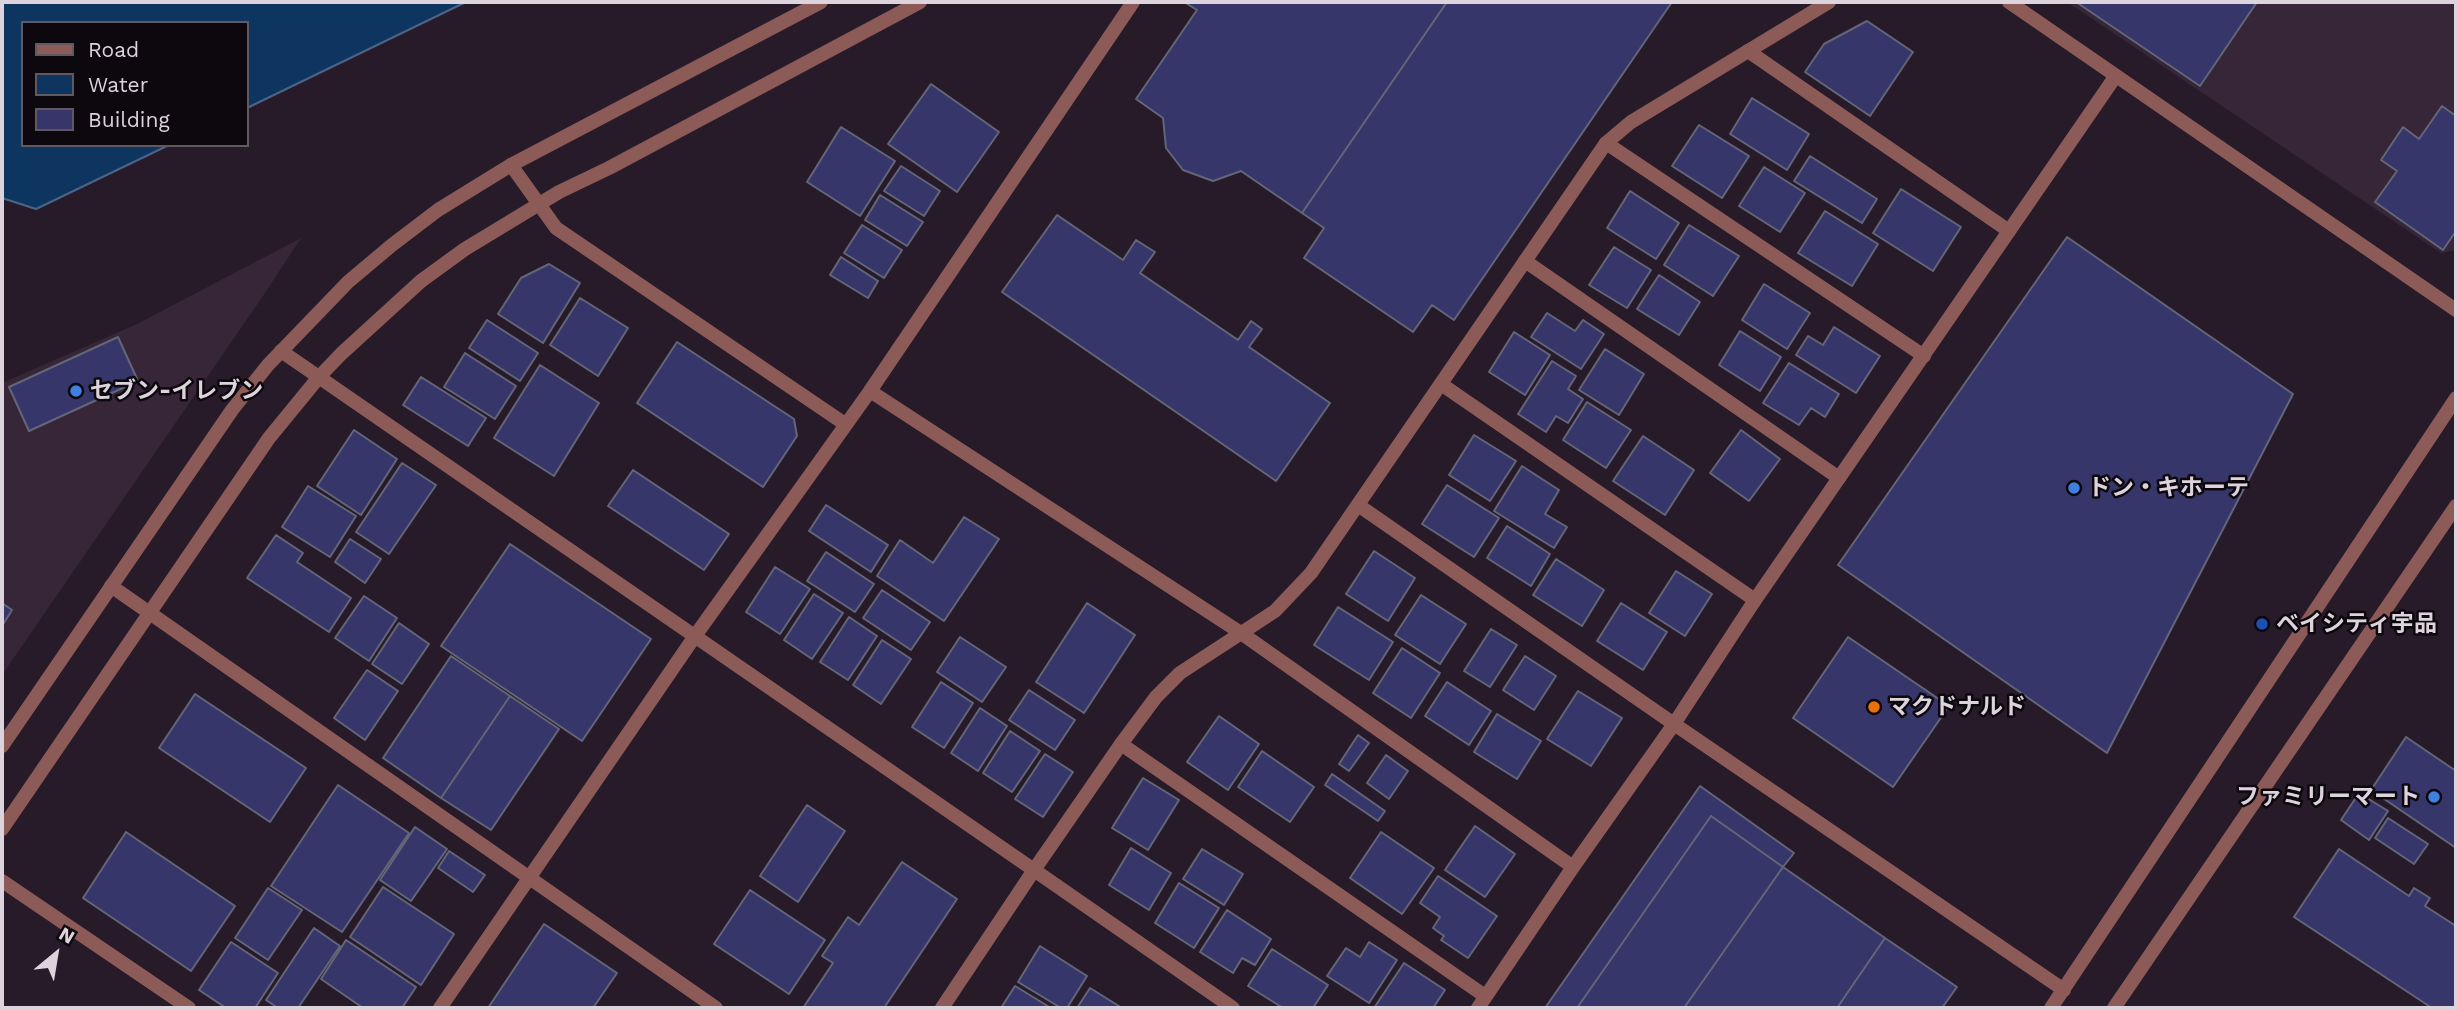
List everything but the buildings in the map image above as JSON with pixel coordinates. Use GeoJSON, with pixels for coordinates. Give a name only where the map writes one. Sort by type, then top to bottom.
{"type":"FeatureCollection","features":[{"type":"Feature","properties":{"kind":"street"},"geometry":{"type":"LineString","coordinates":[[2,746],[232,410],[281,351],[348,282],[438,210],[511,164],[821,2]]}},
{"type":"Feature","properties":{"kind":"street"},"geometry":{"type":"LineString","coordinates":[[2,829],[270,438],[319,377],[380,317],[421,281],[465,249],[539,203],[920,2]]}},
{"type":"Feature","properties":{"kind":"street"},"geometry":{"type":"LineString","coordinates":[[440,1008],[695,636],[870,391],[1132,2]]}},
{"type":"Feature","properties":{"kind":"street"},"geometry":{"type":"LineString","coordinates":[[942,1008],[1034,870],[1156,697],[1180,674],[1275,611],[1311,573],[1606,143],[1630,122],[1829,2]]}},
{"type":"Feature","properties":{"kind":"street"},"geometry":{"type":"LineString","coordinates":[[2009,2],[2456,310]]}},
{"type":"Feature","properties":{"kind":"street"},"geometry":{"type":"LineString","coordinates":[[1748,51],[2009,231]]}},
{"type":"Feature","properties":{"kind":"street"},"geometry":{"type":"LineString","coordinates":[[1121,744],[1482,1002],[2115,77]]}},
{"type":"Feature","properties":{"kind":"street"},"geometry":{"type":"LineString","coordinates":[[1606,143],[1924,356]]}},
{"type":"Feature","properties":{"kind":"street"},"geometry":{"type":"LineString","coordinates":[[511,164],[556,228],[845,424]]}},
{"type":"Feature","properties":{"kind":"street"},"geometry":{"type":"LineString","coordinates":[[1525,261],[1839,478]]}},
{"type":"Feature","properties":{"kind":"street"},"geometry":{"type":"LineString","coordinates":[[281,351],[1233,1008]]}},
{"type":"Feature","properties":{"kind":"street"},"geometry":{"type":"LineString","coordinates":[[1441,384],[1755,600]]}},
{"type":"Feature","properties":{"kind":"street"},"geometry":{"type":"LineString","coordinates":[[870,391],[1241,633],[1573,867]]}},
{"type":"Feature","properties":{"kind":"street"},"geometry":{"type":"LineString","coordinates":[[2051,1008],[2456,398]]}},
{"type":"Feature","properties":{"kind":"street"},"geometry":{"type":"LineString","coordinates":[[1358,505],[2064,990]]}},
{"type":"Feature","properties":{"kind":"street"},"geometry":{"type":"LineString","coordinates":[[2114,1008],[2456,506]]}},
{"type":"Feature","properties":{"kind":"street"},"geometry":{"type":"LineString","coordinates":[[111,586],[716,1008]]}},
{"type":"Feature","properties":{"kind":"street"},"geometry":{"type":"LineString","coordinates":[[2,881],[189,1008]]}},
{"type":"Feature","properties":{"kind":"shaded area"},"geometry":{"type":"Polygon","coordinates":[[[2067,2],[2456,2],[2456,250],[2441,253],[2067,2]]]}},
{"type":"Feature","properties":{"kind":"shaded area"},"geometry":{"type":"Polygon","coordinates":[[[301,238],[2,675],[2,383],[137,324],[301,238]]]}},
{"type":"Feature","properties":{"kind":"water"},"geometry":{"type":"Polygon","coordinates":[[[2,2],[466,2],[248,108],[248,21],[21,21],[21,147],[165,147],[36,209],[2,198],[2,2]]]}},
{"type":"Feature","properties":{"kind":"place","name":"セブン-イレブン"},"geometry":{"type":"Point","coordinates":[76,391]}},
{"type":"Feature","properties":{"kind":"place","name":"ドン・キホーテ"},"geometry":{"type":"Point","coordinates":[2074,488]}},
{"type":"Feature","properties":{"kind":"place","name":"ベイシティ宇品"},"geometry":{"type":"Point","coordinates":[2262,624]}},
{"type":"Feature","properties":{"kind":"place","name":"マクドナルド"},"geometry":{"type":"Point","coordinates":[1874,707]}},
{"type":"Feature","properties":{"kind":"place","name":"ファミリーマート"},"geometry":{"type":"Point","coordinates":[2434,797]}}]}
